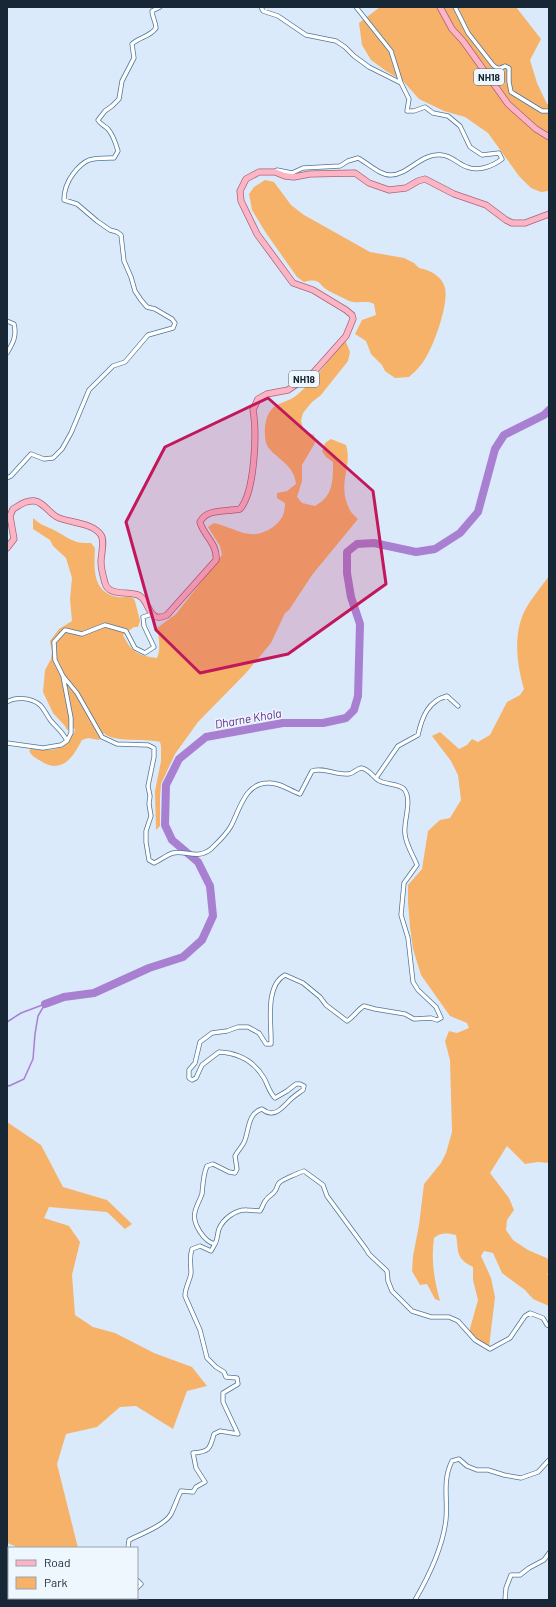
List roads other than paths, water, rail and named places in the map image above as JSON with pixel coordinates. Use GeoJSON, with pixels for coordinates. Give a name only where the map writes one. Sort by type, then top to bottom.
{"type":"FeatureCollection","features":[{"type":"Feature","properties":{"kind":"main road","name":"NH18"},"geometry":{"type":"LineString","coordinates":[[440,7],[452,29],[463,41],[508,104],[536,129],[549,137]]}},
{"type":"Feature","properties":{"kind":"main road","name":"NH18"},"geometry":{"type":"LineString","coordinates":[[152,614],[157,617],[163,617],[167,614],[216,560],[216,550],[201,528],[200,522],[203,516],[210,512],[240,509],[244,504],[252,474],[256,447],[253,410],[258,399],[267,394],[288,390],[313,373],[346,336],[352,323],[352,315],[346,310],[313,290],[293,282],[257,234],[242,201],[240,191],[246,179],[259,172],[275,172],[285,176],[294,177],[310,174],[355,173],[369,183],[389,190],[406,188],[425,179],[454,194],[486,205],[506,220],[512,222],[525,224],[549,214]]}},
{"type":"Feature","properties":{"kind":"main road"},"geometry":{"type":"LineString","coordinates":[[7,548],[13,542],[14,538],[9,520],[13,509],[26,502],[36,501],[43,504],[52,515],[58,518],[94,528],[103,538],[101,563],[105,584],[114,592],[140,595],[152,614]]}},
{"type":"Feature","properties":{"kind":"street"},"geometry":{"type":"LineString","coordinates":[[7,478],[11,476],[31,454],[44,459],[53,458],[62,449],[72,433],[89,390],[114,366],[125,362],[148,335],[172,328],[175,323],[172,319],[155,309],[147,307],[135,291],[124,261],[121,236],[117,232],[110,230],[97,221],[77,204],[64,200],[64,190],[81,163],[92,159],[114,158],[118,151],[110,131],[98,120],[105,111],[119,100],[122,81],[134,58],[132,44],[135,41],[152,34],[156,28],[156,21],[152,15],[152,11],[160,7]]}},
{"type":"Feature","properties":{"kind":"street"},"geometry":{"type":"LineString","coordinates":[[261,7],[264,11],[278,16],[306,35],[336,41],[369,67],[401,83]]}},
{"type":"Feature","properties":{"kind":"street"},"geometry":{"type":"LineString","coordinates":[[275,172],[277,170],[292,173],[303,168],[340,166],[348,161],[358,158],[379,172],[390,175],[401,173],[411,165],[428,157],[441,155],[454,159],[467,168],[478,169],[495,164],[502,160],[499,154],[482,155],[470,147],[460,126],[448,116],[433,113],[425,107],[414,111],[407,111],[409,99],[401,83],[391,51],[356,7]]}},
{"type":"Feature","properties":{"kind":"street"},"geometry":{"type":"LineString","coordinates":[[455,7],[468,33],[493,65],[496,68],[505,66],[509,68],[511,92],[542,111],[549,111]]}},
{"type":"Feature","properties":{"kind":"street"},"geometry":{"type":"LineString","coordinates":[[7,321],[14,324],[16,332],[14,342],[7,353]]}},
{"type":"Feature","properties":{"kind":"street"},"geometry":{"type":"LineString","coordinates":[[152,614],[143,617],[144,626],[154,648],[145,653],[135,648],[126,631],[105,625],[82,634],[65,630],[54,642],[54,660],[63,676],[77,693],[102,737],[117,744],[148,745],[154,748],[154,757],[148,786],[151,816],[146,831],[146,842],[149,860],[154,863],[174,853],[190,855],[203,854],[211,849],[224,836],[244,798],[253,787],[269,782],[300,794],[312,771],[326,770],[340,774],[350,774],[360,768],[365,769],[378,781],[399,786],[404,790],[407,796],[407,820],[404,833],[417,865],[404,883],[401,915],[408,938],[414,982],[418,990],[436,1007],[441,1018],[437,1020],[431,1018],[414,1019],[405,1014],[364,1006],[359,1008],[352,1018],[347,1021],[326,1005],[320,997],[303,983],[285,975],[280,978],[276,984],[271,1004],[269,1015],[271,1044],[266,1044],[259,1033],[248,1027],[238,1027],[228,1031],[212,1033],[200,1042],[195,1063],[189,1070],[189,1078],[192,1080],[196,1078],[202,1065],[211,1057],[219,1052],[225,1052],[232,1053],[245,1059],[257,1069],[274,1098],[296,1084],[304,1086],[304,1090],[291,1099],[281,1110],[275,1113],[267,1113],[262,1110],[257,1111],[252,1116],[244,1142],[235,1156],[237,1169],[235,1173],[229,1172],[213,1164],[207,1166],[204,1172],[201,1195],[194,1220],[205,1239],[209,1243],[215,1244]]}},
{"type":"Feature","properties":{"kind":"street"},"geometry":{"type":"LineString","coordinates":[[7,743],[43,748],[62,745],[67,741],[71,733],[71,718],[63,676]]}},
{"type":"Feature","properties":{"kind":"street"},"geometry":{"type":"LineString","coordinates":[[376,778],[398,746],[418,735],[422,719],[432,703],[439,698],[447,696],[458,706]]}},
{"type":"Feature","properties":{"kind":"street"},"geometry":{"type":"LineString","coordinates":[[7,702],[16,699],[25,699],[39,704],[50,721],[59,728],[67,741]]}},
{"type":"Feature","properties":{"kind":"street"},"geometry":{"type":"LineString","coordinates":[[128,1547],[129,1540],[158,1526],[170,1515],[175,1501],[182,1491],[193,1492],[196,1487],[204,1482],[196,1468],[193,1453],[204,1452],[210,1446],[214,1434],[220,1431],[238,1434],[223,1402],[223,1393],[238,1384],[237,1378],[226,1377],[224,1372],[216,1367],[207,1358],[200,1330],[185,1296],[185,1290],[191,1272],[190,1257],[192,1250],[200,1246],[211,1250],[218,1238],[219,1230],[223,1222],[230,1215],[246,1210],[260,1211],[264,1206],[265,1200],[275,1191],[279,1183],[285,1179],[293,1177],[298,1172],[304,1171],[323,1185],[326,1196],[369,1254],[387,1271],[388,1281],[392,1291],[412,1311],[431,1317],[449,1317],[458,1321],[475,1340],[490,1349],[510,1338],[525,1316],[530,1313],[543,1318],[546,1325],[549,1326]]}},
{"type":"Feature","properties":{"kind":"street"},"geometry":{"type":"LineString","coordinates":[[415,1600],[432,1568],[444,1532],[446,1518],[445,1481],[448,1468],[452,1461],[459,1460],[467,1466],[477,1470],[488,1470],[521,1478],[538,1472],[549,1460]]}},
{"type":"Feature","properties":{"kind":"street"},"geometry":{"type":"LineString","coordinates":[[505,1600],[506,1588],[511,1575],[520,1575],[544,1560],[549,1553]]}},
{"type":"Feature","properties":{"kind":"waterway","name":"Dharne Khola"},"geometry":{"type":"LineString","coordinates":[[45,1004],[64,997],[94,993],[149,968],[183,957],[202,940],[213,916],[210,886],[198,862],[172,840],[165,825],[166,785],[179,759],[206,737],[283,723],[323,723],[346,718],[354,710],[358,696],[360,624],[351,597],[347,573],[347,552],[357,544],[374,543],[416,552],[435,549],[460,533],[478,512],[495,449],[504,435],[544,415],[549,410]]}},
{"type":"Feature","properties":{"kind":"waterway"},"geometry":{"type":"LineString","coordinates":[[7,1022],[21,1013],[45,1004]]}},
{"type":"Feature","properties":{"kind":"waterway","name":"Dharne Khola"},"geometry":{"type":"LineString","coordinates":[[7,1085],[9,1086],[24,1079],[33,1059],[38,1016],[45,1004]]}}]}
